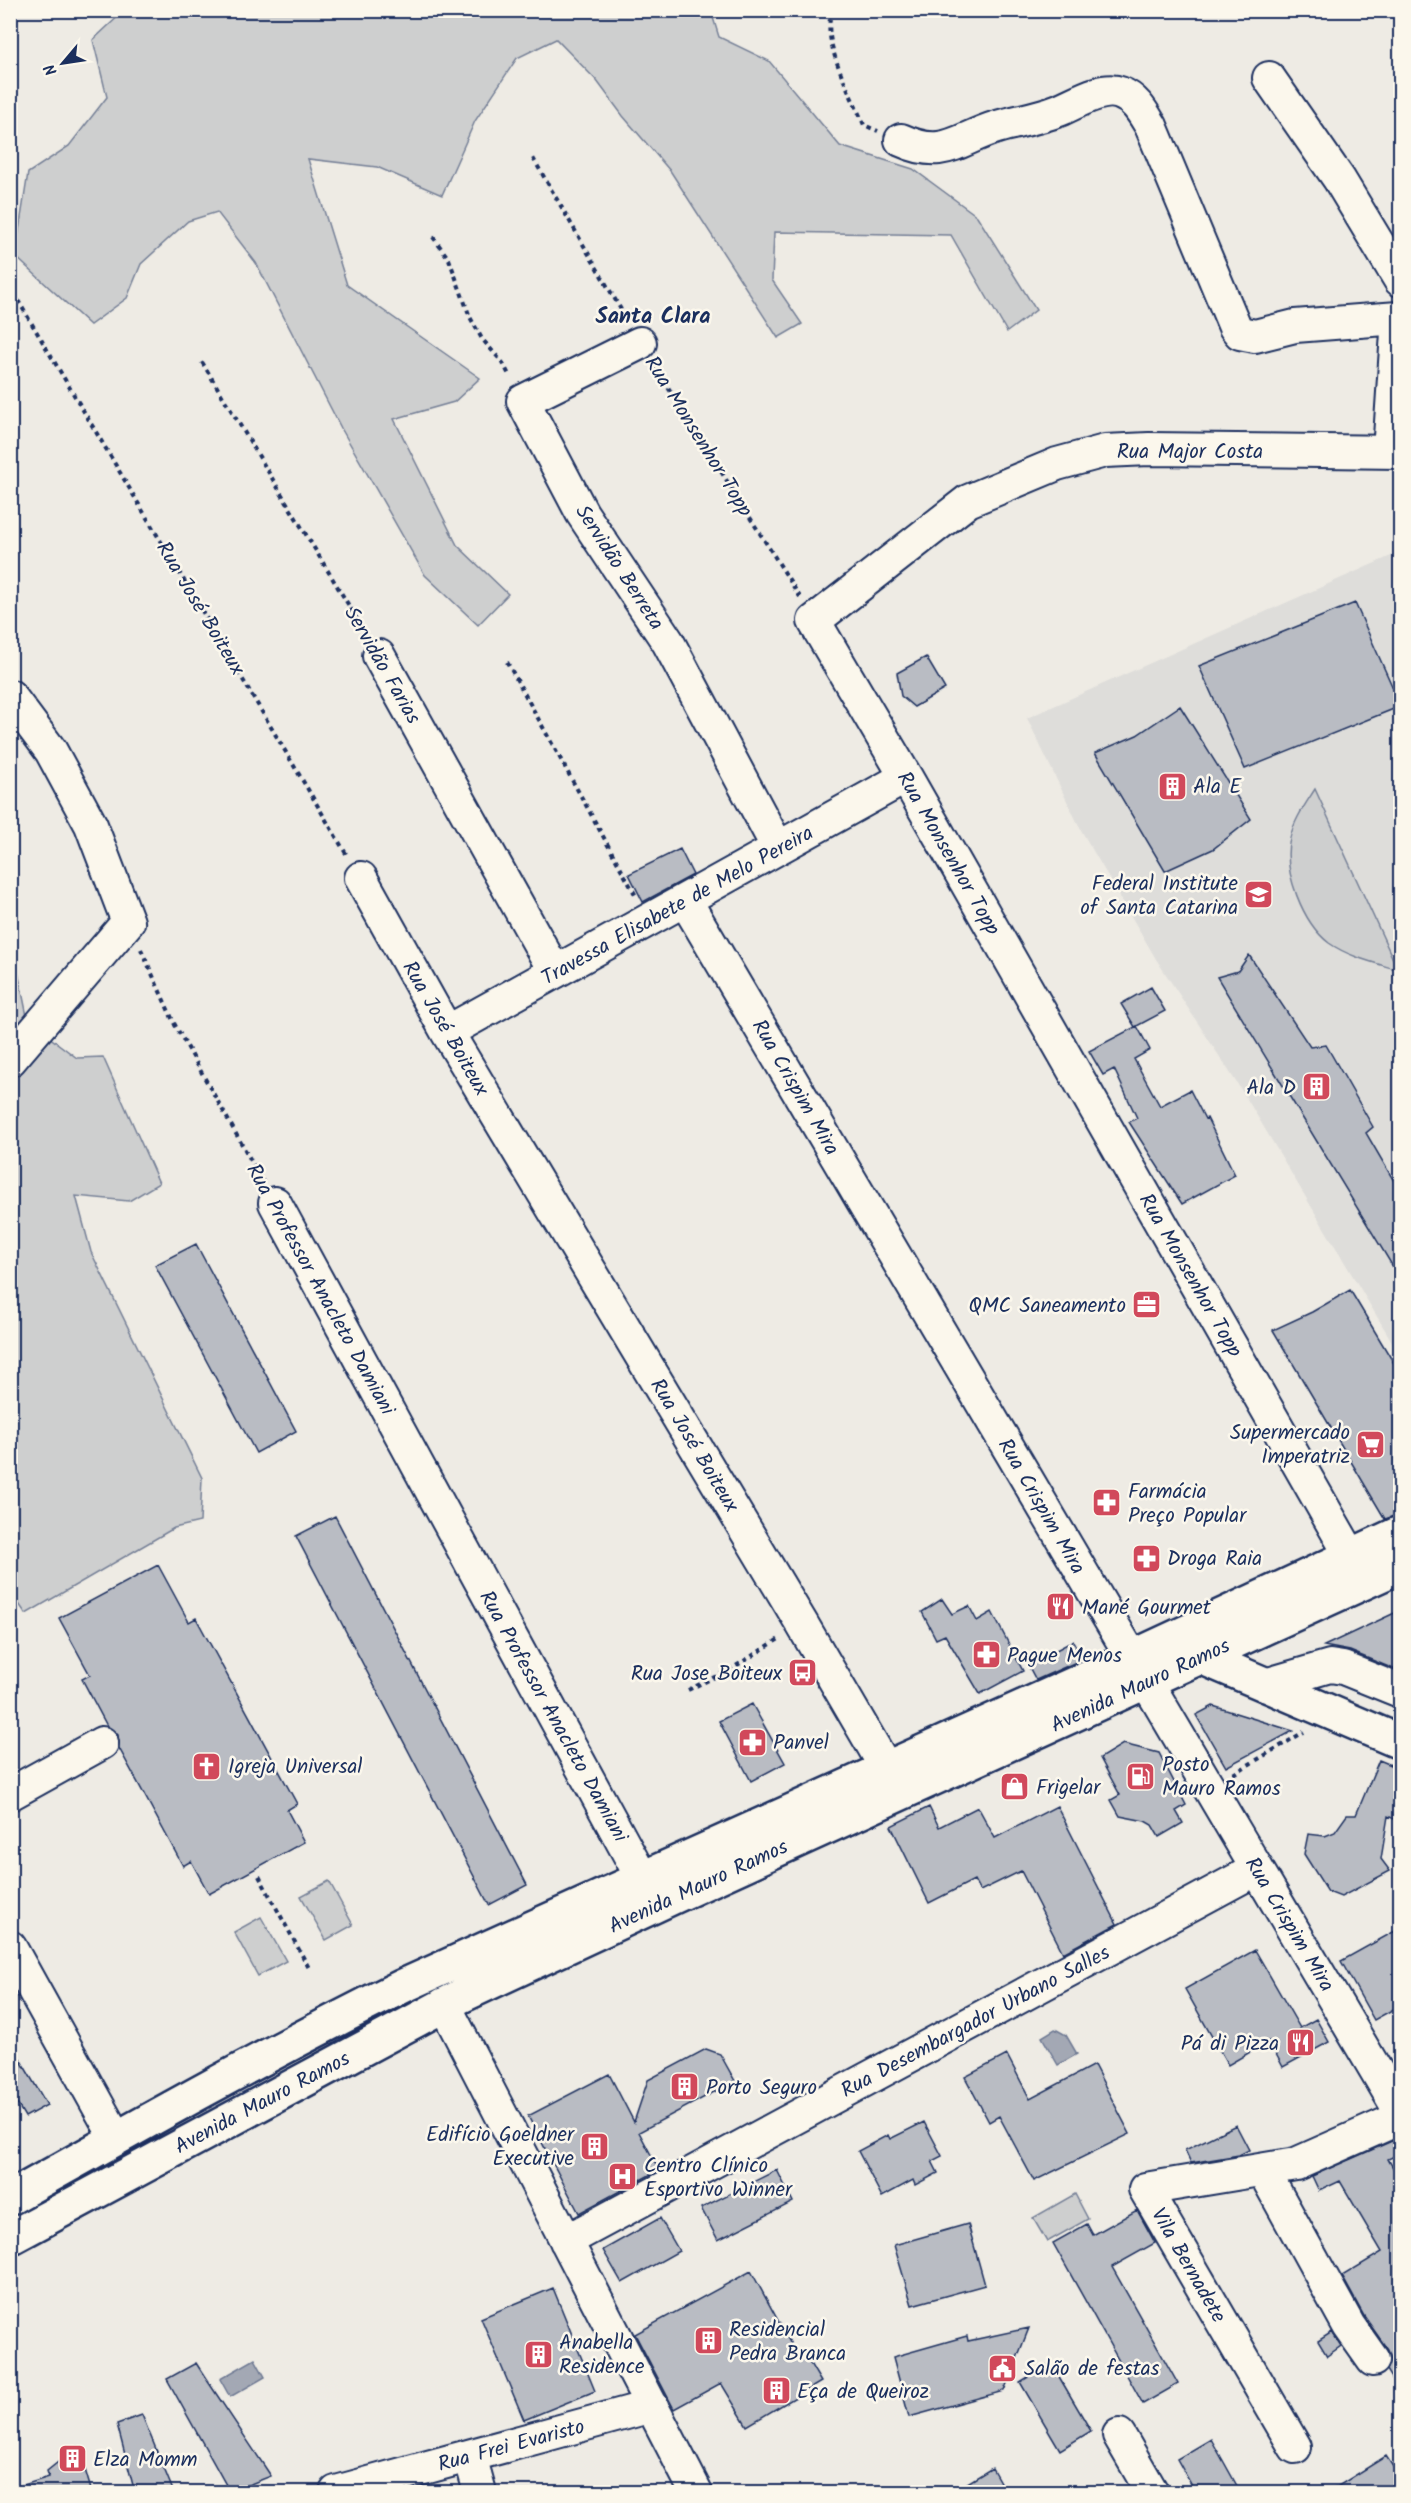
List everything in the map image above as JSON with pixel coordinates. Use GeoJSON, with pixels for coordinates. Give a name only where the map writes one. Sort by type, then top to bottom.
{"type":"FeatureCollection","features":[{"type":"Feature","properties":{"kind":"main road","name":"Avenida Mauro Ramos"},"geometry":{"type":"LineString","coordinates":[[10,2238],[444,2004],[673,1897],[1139,1670],[1204,1624],[1401,1533]]}},
{"type":"Feature","properties":{"kind":"main road","name":"Avenida Mauro Ramos"},"geometry":{"type":"LineString","coordinates":[[10,2198],[339,2018],[428,1975],[886,1768],[1139,1670],[1201,1658],[1401,1566]]}},
{"type":"Feature","properties":{"kind":"main road"},"geometry":{"type":"LineString","coordinates":[[1204,1624],[1195,1643],[1201,1658],[1401,1742]]}},
{"type":"Feature","properties":{"kind":"main road"},"geometry":{"type":"LineString","coordinates":[[428,1975],[444,2004]]}},
{"type":"Feature","properties":{"kind":"street"},"geometry":{"type":"LineString","coordinates":[[1269,78],[1339,179],[1401,280]]}},
{"type":"Feature","properties":{"kind":"street"},"geometry":{"type":"LineString","coordinates":[[901,140],[918,148],[936,149],[954,146],[986,131],[1027,122],[1102,93],[1122,93],[1137,103],[1151,126],[1234,327],[1240,333],[1255,336],[1295,326],[1399,318],[1395,452]]}},
{"type":"Feature","properties":{"kind":"street"},"geometry":{"type":"LineString","coordinates":[[523,401],[640,343]]}},
{"type":"Feature","properties":{"kind":"street","name":"Servidão Berreta"},"geometry":{"type":"LineString","coordinates":[[523,401],[582,513],[668,642],[778,848]]}},
{"type":"Feature","properties":{"kind":"street","name":"Rua Major Costa"},"geometry":{"type":"LineString","coordinates":[[814,621],[968,501],[1057,464],[1105,451],[1149,449],[1395,452]]}},
{"type":"Feature","properties":{"kind":"street","name":"Rua Monsenhor Topp"},"geometry":{"type":"LineString","coordinates":[[814,621],[906,777],[1352,1556]]}},
{"type":"Feature","properties":{"kind":"street","name":"Servidão Farias"},"geometry":{"type":"LineString","coordinates":[[379,656],[555,972]]}},
{"type":"Feature","properties":{"kind":"street"},"geometry":{"type":"LineString","coordinates":[[10,696],[51,751],[91,825],[128,922],[10,1060]]}},
{"type":"Feature","properties":{"kind":"street","name":"Travessa Elisabete de Melo Pereira"},"geometry":{"type":"LineString","coordinates":[[447,1032],[906,777]]}},
{"type":"Feature","properties":{"kind":"street","name":"Rua José Boiteux"},"geometry":{"type":"LineString","coordinates":[[361,878],[447,1032],[886,1768]]}},
{"type":"Feature","properties":{"kind":"street","name":"Rua Crispim Mira"},"geometry":{"type":"LineString","coordinates":[[685,900],[1401,2111]]}},
{"type":"Feature","properties":{"kind":"street","name":"Rua Professor Anacleto Damiani"},"geometry":{"type":"LineString","coordinates":[[275,1203],[642,1878]]}},
{"type":"Feature","properties":{"kind":"street"},"geometry":{"type":"LineString","coordinates":[[1265,1685],[1330,1666],[1342,1668],[1401,1691]]}},
{"type":"Feature","properties":{"kind":"street"},"geometry":{"type":"LineString","coordinates":[[10,1794],[102,1743]]}},
{"type":"Feature","properties":{"kind":"street","name":"Rua Desembargador Urbano Salles"},"geometry":{"type":"LineString","coordinates":[[566,2241],[1257,1869]]}},
{"type":"Feature","properties":{"kind":"street"},"geometry":{"type":"LineString","coordinates":[[10,1947],[116,2138]]}},
{"type":"Feature","properties":{"kind":"street"},"geometry":{"type":"LineString","coordinates":[[444,2004],[696,2493]]}},
{"type":"Feature","properties":{"kind":"street","name":"Vila Bernadete"},"geometry":{"type":"LineString","coordinates":[[1295,2447],[1145,2189],[1296,2164],[1401,2118]]}},
{"type":"Feature","properties":{"kind":"street"},"geometry":{"type":"LineString","coordinates":[[1263,2170],[1349,2326],[1373,2360]]}},
{"type":"Feature","properties":{"kind":"street","name":"Rua Frei Evaristo"},"geometry":{"type":"LineString","coordinates":[[336,2493],[652,2406]]}},
{"type":"Feature","properties":{"kind":"street"},"geometry":{"type":"LineString","coordinates":[[1119,2435],[1152,2493]]}},
{"type":"Feature","properties":{"kind":"street"},"geometry":{"type":"LineString","coordinates":[[471,2456],[480,2493]]}},
{"type":"Feature","properties":{"kind":"path"},"geometry":{"type":"LineString","coordinates":[[833,10],[830,17],[831,46],[864,125],[901,140]]}},
{"type":"Feature","properties":{"kind":"path","name":"Rua Monsenhor Topp"},"geometry":{"type":"LineString","coordinates":[[533,158],[640,343],[814,621]]}},
{"type":"Feature","properties":{"kind":"path"},"geometry":{"type":"LineString","coordinates":[[433,237],[449,259],[470,317],[482,339],[503,363],[523,401]]}},
{"type":"Feature","properties":{"kind":"path","name":"Rua José Boiteux"},"geometry":{"type":"LineString","coordinates":[[10,284],[361,878]]}},
{"type":"Feature","properties":{"kind":"path","name":"Servidão Farias"},"geometry":{"type":"LineString","coordinates":[[202,362],[379,656]]}},
{"type":"Feature","properties":{"kind":"path"},"geometry":{"type":"LineString","coordinates":[[507,662],[643,907],[652,918]]}},
{"type":"Feature","properties":{"kind":"path","name":"Rua Professor Anacleto Damiani"},"geometry":{"type":"LineString","coordinates":[[128,922],[175,1024],[275,1203]]}},
{"type":"Feature","properties":{"kind":"path"},"geometry":{"type":"LineString","coordinates":[[688,1690],[731,1669],[802,1624]]}},
{"type":"Feature","properties":{"kind":"path"},"geometry":{"type":"LineString","coordinates":[[1209,1788],[1312,1727],[1330,1712]]}},
{"type":"Feature","properties":{"kind":"path"},"geometry":{"type":"LineString","coordinates":[[259,1876],[309,1968]]}},
{"type":"Feature","properties":{"kind":"shaded area"},"geometry":{"type":"Polygon","coordinates":[[[124,11],[213,11],[228,18],[226,11],[711,11],[719,37],[769,61],[840,146],[913,169],[977,216],[1036,310],[1007,332],[951,235],[774,232],[772,280],[802,324],[778,338],[671,172],[623,116],[597,81],[556,39],[517,58],[475,121],[442,195],[377,167],[308,159],[347,285],[480,378],[454,402],[394,419],[457,545],[508,594],[478,625],[425,575],[341,428],[256,263],[217,212],[188,221],[141,264],[127,298],[90,325],[15,256],[28,173],[69,146],[107,97],[93,40],[124,11]]]}},
{"type":"Feature","properties":{"kind":"shaded area","name":"Federal Institute of Santa Catarina"},"geometry":{"type":"Polygon","coordinates":[[[1400,552],[1400,1355],[1244,1094],[1156,959],[1081,830],[1027,718],[1400,552]]]}},
{"type":"Feature","properties":{"kind":"shaded area"},"geometry":{"type":"Polygon","coordinates":[[[1315,789],[1398,970],[1354,956],[1329,943],[1303,910],[1292,880],[1288,851],[1294,825],[1315,789]]]}},
{"type":"Feature","properties":{"kind":"shaded area"},"geometry":{"type":"Polygon","coordinates":[[[10,933],[28,1021],[77,1058],[103,1057],[159,1183],[129,1201],[76,1196],[91,1252],[202,1478],[200,1522],[174,1528],[26,1614],[10,1591],[10,933]]]}},
{"type":"Feature","properties":{"kind":"shaded area"},"geometry":{"type":"Polygon","coordinates":[[[329,1881],[353,1925],[326,1940],[301,1896],[329,1881]]]}},
{"type":"Feature","properties":{"kind":"shaded area"},"geometry":{"type":"Polygon","coordinates":[[[261,1917],[286,1961],[258,1976],[234,1932],[261,1917]]]}},
{"type":"Feature","properties":{"kind":"shaded area"},"geometry":{"type":"Polygon","coordinates":[[[419,1993],[423,1999],[11,2224],[10,2211],[419,1993]]]}},
{"type":"Feature","properties":{"kind":"shaded area"},"geometry":{"type":"Polygon","coordinates":[[[1055,2029],[1066,2035],[1077,2054],[1058,2065],[1042,2037],[1055,2029]]]}},
{"type":"Feature","properties":{"kind":"shaded area"},"geometry":{"type":"Polygon","coordinates":[[[1075,2194],[1088,2219],[1047,2242],[1033,2218],[1075,2194]]]}},
{"type":"Feature","properties":{"kind":"shaded area"},"geometry":{"type":"Polygon","coordinates":[[[255,2359],[265,2377],[230,2397],[220,2379],[255,2359]]]}},
{"type":"Feature","properties":{"kind":"building"},"geometry":{"type":"Polygon","coordinates":[[[1355,603],[1401,706],[1245,769],[1199,666],[1355,603]]]}},
{"type":"Feature","properties":{"kind":"building"},"geometry":{"type":"Polygon","coordinates":[[[926,657],[945,689],[914,707],[901,696],[897,673],[926,657]]]}},
{"type":"Feature","properties":{"kind":"building","name":"Ala E"},"geometry":{"type":"Polygon","coordinates":[[[1180,706],[1251,819],[1213,849],[1165,871],[1095,753],[1137,735],[1180,706]]]}},
{"type":"Feature","properties":{"kind":"building"},"geometry":{"type":"Polygon","coordinates":[[[680,849],[693,875],[643,902],[629,874],[680,849]]]}},
{"type":"Feature","properties":{"kind":"building","name":"Ala D"},"geometry":{"type":"Polygon","coordinates":[[[1249,955],[1310,1047],[1326,1045],[1373,1127],[1366,1133],[1401,1193],[1401,1280],[1217,977],[1238,971],[1249,955]]]}},
{"type":"Feature","properties":{"kind":"building"},"geometry":{"type":"Polygon","coordinates":[[[1151,987],[1165,1011],[1135,1027],[1121,1004],[1151,987]]]}},
{"type":"Feature","properties":{"kind":"building"},"geometry":{"type":"Polygon","coordinates":[[[1137,1026],[1150,1050],[1134,1059],[1160,1106],[1190,1090],[1205,1119],[1207,1118],[1235,1175],[1182,1204],[1129,1122],[1137,1118],[1114,1069],[1103,1075],[1089,1051],[1137,1026]]]}},
{"type":"Feature","properties":{"kind":"building"},"geometry":{"type":"Polygon","coordinates":[[[196,1244],[296,1431],[256,1453],[155,1265],[196,1244]]]}},
{"type":"Feature","properties":{"kind":"building","name":"Supermercado Imperatriz"},"geometry":{"type":"Polygon","coordinates":[[[1350,1290],[1401,1375],[1401,1514],[1385,1519],[1273,1330],[1312,1312],[1350,1290]]]}},
{"type":"Feature","properties":{"kind":"building"},"geometry":{"type":"Polygon","coordinates":[[[335,1516],[527,1885],[489,1905],[296,1536],[335,1516]]]}},
{"type":"Feature","properties":{"kind":"building"},"geometry":{"type":"Polygon","coordinates":[[[158,1565],[189,1622],[196,1618],[297,1804],[287,1810],[304,1842],[209,1894],[191,1861],[183,1866],[119,1748],[118,1735],[107,1726],[82,1679],[90,1675],[59,1618],[158,1565]]]}},
{"type":"Feature","properties":{"kind":"building","name":"Pague Menos"},"geometry":{"type":"Polygon","coordinates":[[[942,1599],[952,1614],[969,1606],[977,1621],[992,1612],[1023,1671],[980,1694],[945,1635],[936,1639],[922,1612],[942,1599]]]}},
{"type":"Feature","properties":{"kind":"building"},"geometry":{"type":"Polygon","coordinates":[[[1401,1610],[1401,1672],[1350,1651],[1324,1646],[1401,1610]]]}},
{"type":"Feature","properties":{"kind":"building"},"geometry":{"type":"Polygon","coordinates":[[[1073,1641],[1083,1659],[1036,1680],[1028,1665],[1073,1641]]]}},
{"type":"Feature","properties":{"kind":"building","name":"Panvel"},"geometry":{"type":"Polygon","coordinates":[[[752,1704],[785,1763],[751,1781],[719,1721],[752,1704]]]}},
{"type":"Feature","properties":{"kind":"building"},"geometry":{"type":"Polygon","coordinates":[[[1213,1706],[1293,1731],[1226,1767],[1196,1715],[1213,1706]]]}},
{"type":"Feature","properties":{"kind":"building","name":"Posto Mauro Ramos"},"geometry":{"type":"Polygon","coordinates":[[[1123,1744],[1159,1753],[1186,1805],[1176,1811],[1183,1823],[1159,1837],[1152,1825],[1145,1821],[1120,1816],[1111,1800],[1120,1795],[1100,1758],[1123,1744]]]}},
{"type":"Feature","properties":{"kind":"building"},"geometry":{"type":"Polygon","coordinates":[[[1379,1760],[1401,1769],[1401,1822],[1388,1816],[1381,1859],[1390,1871],[1341,1897],[1328,1892],[1304,1854],[1308,1834],[1325,1836],[1335,1832],[1347,1815],[1356,1815],[1379,1760]]]}},
{"type":"Feature","properties":{"kind":"building"},"geometry":{"type":"Polygon","coordinates":[[[1057,1806],[1117,1924],[1063,1953],[1021,1871],[980,1891],[974,1880],[929,1903],[891,1826],[929,1807],[939,1827],[978,1807],[995,1838],[1057,1806]]]}},
{"type":"Feature","properties":{"kind":"building"},"geometry":{"type":"Polygon","coordinates":[[[1395,1931],[1401,1941],[1401,2005],[1374,2020],[1341,1961],[1395,1931]]]}},
{"type":"Feature","properties":{"kind":"building"},"geometry":{"type":"Polygon","coordinates":[[[1255,1950],[1300,2028],[1316,2019],[1329,2042],[1283,2067],[1269,2041],[1228,2065],[1185,1989],[1255,1950]]]}},
{"type":"Feature","properties":{"kind":"building"},"geometry":{"type":"Polygon","coordinates":[[[10,2042],[47,2105],[25,2117],[10,2092],[10,2042]]]}},
{"type":"Feature","properties":{"kind":"building","name":"Edifício Goeldner Executive"},"geometry":{"type":"Polygon","coordinates":[[[706,2049],[720,2054],[735,2081],[639,2132],[659,2170],[579,2213],[528,2116],[609,2074],[634,2122],[648,2080],[706,2049]]]}},
{"type":"Feature","properties":{"kind":"building"},"geometry":{"type":"Polygon","coordinates":[[[1007,2055],[1030,2099],[1094,2065],[1130,2134],[1034,2181],[999,2116],[989,2122],[965,2077],[1007,2055]]]}},
{"type":"Feature","properties":{"kind":"building"},"geometry":{"type":"Polygon","coordinates":[[[924,2122],[942,2156],[932,2161],[938,2173],[915,2185],[913,2180],[882,2197],[858,2151],[888,2135],[890,2139],[924,2122]]]}},
{"type":"Feature","properties":{"kind":"building"},"geometry":{"type":"Polygon","coordinates":[[[1236,2125],[1249,2150],[1239,2155],[1191,2163],[1185,2150],[1236,2125]]]}},
{"type":"Feature","properties":{"kind":"building"},"geometry":{"type":"Polygon","coordinates":[[[1401,2137],[1401,2153],[1388,2159],[1401,2181],[1401,2393],[1387,2370],[1391,2359],[1388,2350],[1364,2316],[1342,2276],[1382,2252],[1340,2181],[1319,2191],[1312,2176],[1401,2137]]]}},
{"type":"Feature","properties":{"kind":"building"},"geometry":{"type":"Polygon","coordinates":[[[777,2170],[793,2202],[718,2240],[701,2208],[777,2170]]]}},
{"type":"Feature","properties":{"kind":"building"},"geometry":{"type":"Polygon","coordinates":[[[1137,2210],[1155,2243],[1112,2267],[1178,2384],[1143,2404],[1053,2243],[1087,2224],[1093,2235],[1137,2210]]]}},
{"type":"Feature","properties":{"kind":"building"},"geometry":{"type":"Polygon","coordinates":[[[660,2218],[679,2251],[622,2283],[603,2250],[660,2218]]]}},
{"type":"Feature","properties":{"kind":"building"},"geometry":{"type":"Polygon","coordinates":[[[968,2224],[985,2285],[912,2305],[894,2245],[968,2224]]]}},
{"type":"Feature","properties":{"kind":"building","name":"Residencial Pedra Branca"},"geometry":{"type":"Polygon","coordinates":[[[751,2271],[799,2359],[805,2355],[821,2382],[747,2426],[721,2383],[674,2409],[635,2334],[751,2271]]]}},
{"type":"Feature","properties":{"kind":"building","name":"Anabella Residence"},"geometry":{"type":"Polygon","coordinates":[[[553,2288],[595,2391],[524,2420],[481,2318],[553,2288]]]}},
{"type":"Feature","properties":{"kind":"building"},"geometry":{"type":"Polygon","coordinates":[[[1029,2328],[1004,2391],[909,2417],[893,2357],[967,2336],[968,2341],[1029,2328]]]}},
{"type":"Feature","properties":{"kind":"building"},"geometry":{"type":"Polygon","coordinates":[[[1332,2332],[1341,2346],[1327,2356],[1318,2341],[1332,2332]]]}},
{"type":"Feature","properties":{"kind":"building"},"geometry":{"type":"Polygon","coordinates":[[[196,2363],[271,2476],[230,2492],[167,2379],[196,2363]]]}},
{"type":"Feature","properties":{"kind":"building"},"geometry":{"type":"Polygon","coordinates":[[[1051,2363],[1091,2431],[1060,2450],[1020,2382],[1051,2363]]]}},
{"type":"Feature","properties":{"kind":"building"},"geometry":{"type":"Polygon","coordinates":[[[142,2415],[174,2493],[135,2493],[117,2424],[142,2415]]]}},
{"type":"Feature","properties":{"kind":"building"},"geometry":{"type":"Polygon","coordinates":[[[1211,2439],[1241,2493],[1196,2493],[1177,2459],[1211,2439]]]}},
{"type":"Feature","properties":{"kind":"building","name":"Elza Momm"},"geometry":{"type":"Polygon","coordinates":[[[78,2446],[92,2493],[14,2493],[14,2488],[49,2477],[47,2471],[78,2446]]]}},
{"type":"Feature","properties":{"kind":"building"},"geometry":{"type":"Polygon","coordinates":[[[1386,2456],[1401,2479],[1401,2493],[1327,2493],[1386,2456]]]}},
{"type":"Feature","properties":{"kind":"building"},"geometry":{"type":"Polygon","coordinates":[[[992,2468],[1006,2493],[951,2493],[992,2468]]]}},
{"type":"Feature","properties":{"kind":"place","name":"Ala E"},"geometry":{"type":"Point","coordinates":[1172,786]}},
{"type":"Feature","properties":{"kind":"place","name":"Federal Institute of Santa Catarina"},"geometry":{"type":"Point","coordinates":[1259,895]}},
{"type":"Feature","properties":{"kind":"place","name":"Ala D"},"geometry":{"type":"Point","coordinates":[1317,1087]}},
{"type":"Feature","properties":{"kind":"place","name":"QMC Saneamento"},"geometry":{"type":"Point","coordinates":[1147,1305]}},
{"type":"Feature","properties":{"kind":"place","name":"Supermercado Imperatriz"},"geometry":{"type":"Point","coordinates":[1371,1444]}},
{"type":"Feature","properties":{"kind":"place","name":"Farmácia Preço Popular"},"geometry":{"type":"Point","coordinates":[1107,1503]}},
{"type":"Feature","properties":{"kind":"place","name":"Droga Raia"},"geometry":{"type":"Point","coordinates":[1146,1558]}},
{"type":"Feature","properties":{"kind":"place","name":"Mané Gourmet"},"geometry":{"type":"Point","coordinates":[1061,1607]}},
{"type":"Feature","properties":{"kind":"place","name":"Pague Menos"},"geometry":{"type":"Point","coordinates":[986,1655]}},
{"type":"Feature","properties":{"kind":"place","name":"Rua Jose Boiteux"},"geometry":{"type":"Point","coordinates":[803,1673]}},
{"type":"Feature","properties":{"kind":"place","name":"Panvel"},"geometry":{"type":"Point","coordinates":[752,1742]}},
{"type":"Feature","properties":{"kind":"place","name":"Igreja Universal"},"geometry":{"type":"Point","coordinates":[207,1766]}},
{"type":"Feature","properties":{"kind":"place","name":"Posto Mauro Ramos"},"geometry":{"type":"Point","coordinates":[1141,1776]}},
{"type":"Feature","properties":{"kind":"place","name":"Frigelar"},"geometry":{"type":"Point","coordinates":[1015,1787]}},
{"type":"Feature","properties":{"kind":"place","name":"Pá di Pizza"},"geometry":{"type":"Point","coordinates":[1300,2043]}},
{"type":"Feature","properties":{"kind":"place","name":"Porto Seguro"},"geometry":{"type":"Point","coordinates":[685,2087]}},
{"type":"Feature","properties":{"kind":"place","name":"Edifício Goeldner Executive"},"geometry":{"type":"Point","coordinates":[595,2146]}},
{"type":"Feature","properties":{"kind":"place","name":"Centro Clínico Esportivo Winner"},"geometry":{"type":"Point","coordinates":[623,2177]}},
{"type":"Feature","properties":{"kind":"place","name":"Residencial Pedra Branca"},"geometry":{"type":"Point","coordinates":[708,2341]}},
{"type":"Feature","properties":{"kind":"place","name":"Anabella Residence"},"geometry":{"type":"Point","coordinates":[538,2354]}},
{"type":"Feature","properties":{"kind":"place","name":"Salão de festas"},"geometry":{"type":"Point","coordinates":[1003,2368]}},
{"type":"Feature","properties":{"kind":"place","name":"Eça de Queiroz"},"geometry":{"type":"Point","coordinates":[776,2391]}},
{"type":"Feature","properties":{"kind":"place","name":"Elza Momm"},"geometry":{"type":"Point","coordinates":[72,2459]}},
{"type":"Feature","properties":{"kind":"district","name":"Santa Clara"},"geometry":{"type":"Point","coordinates":[653,315]}}]}
